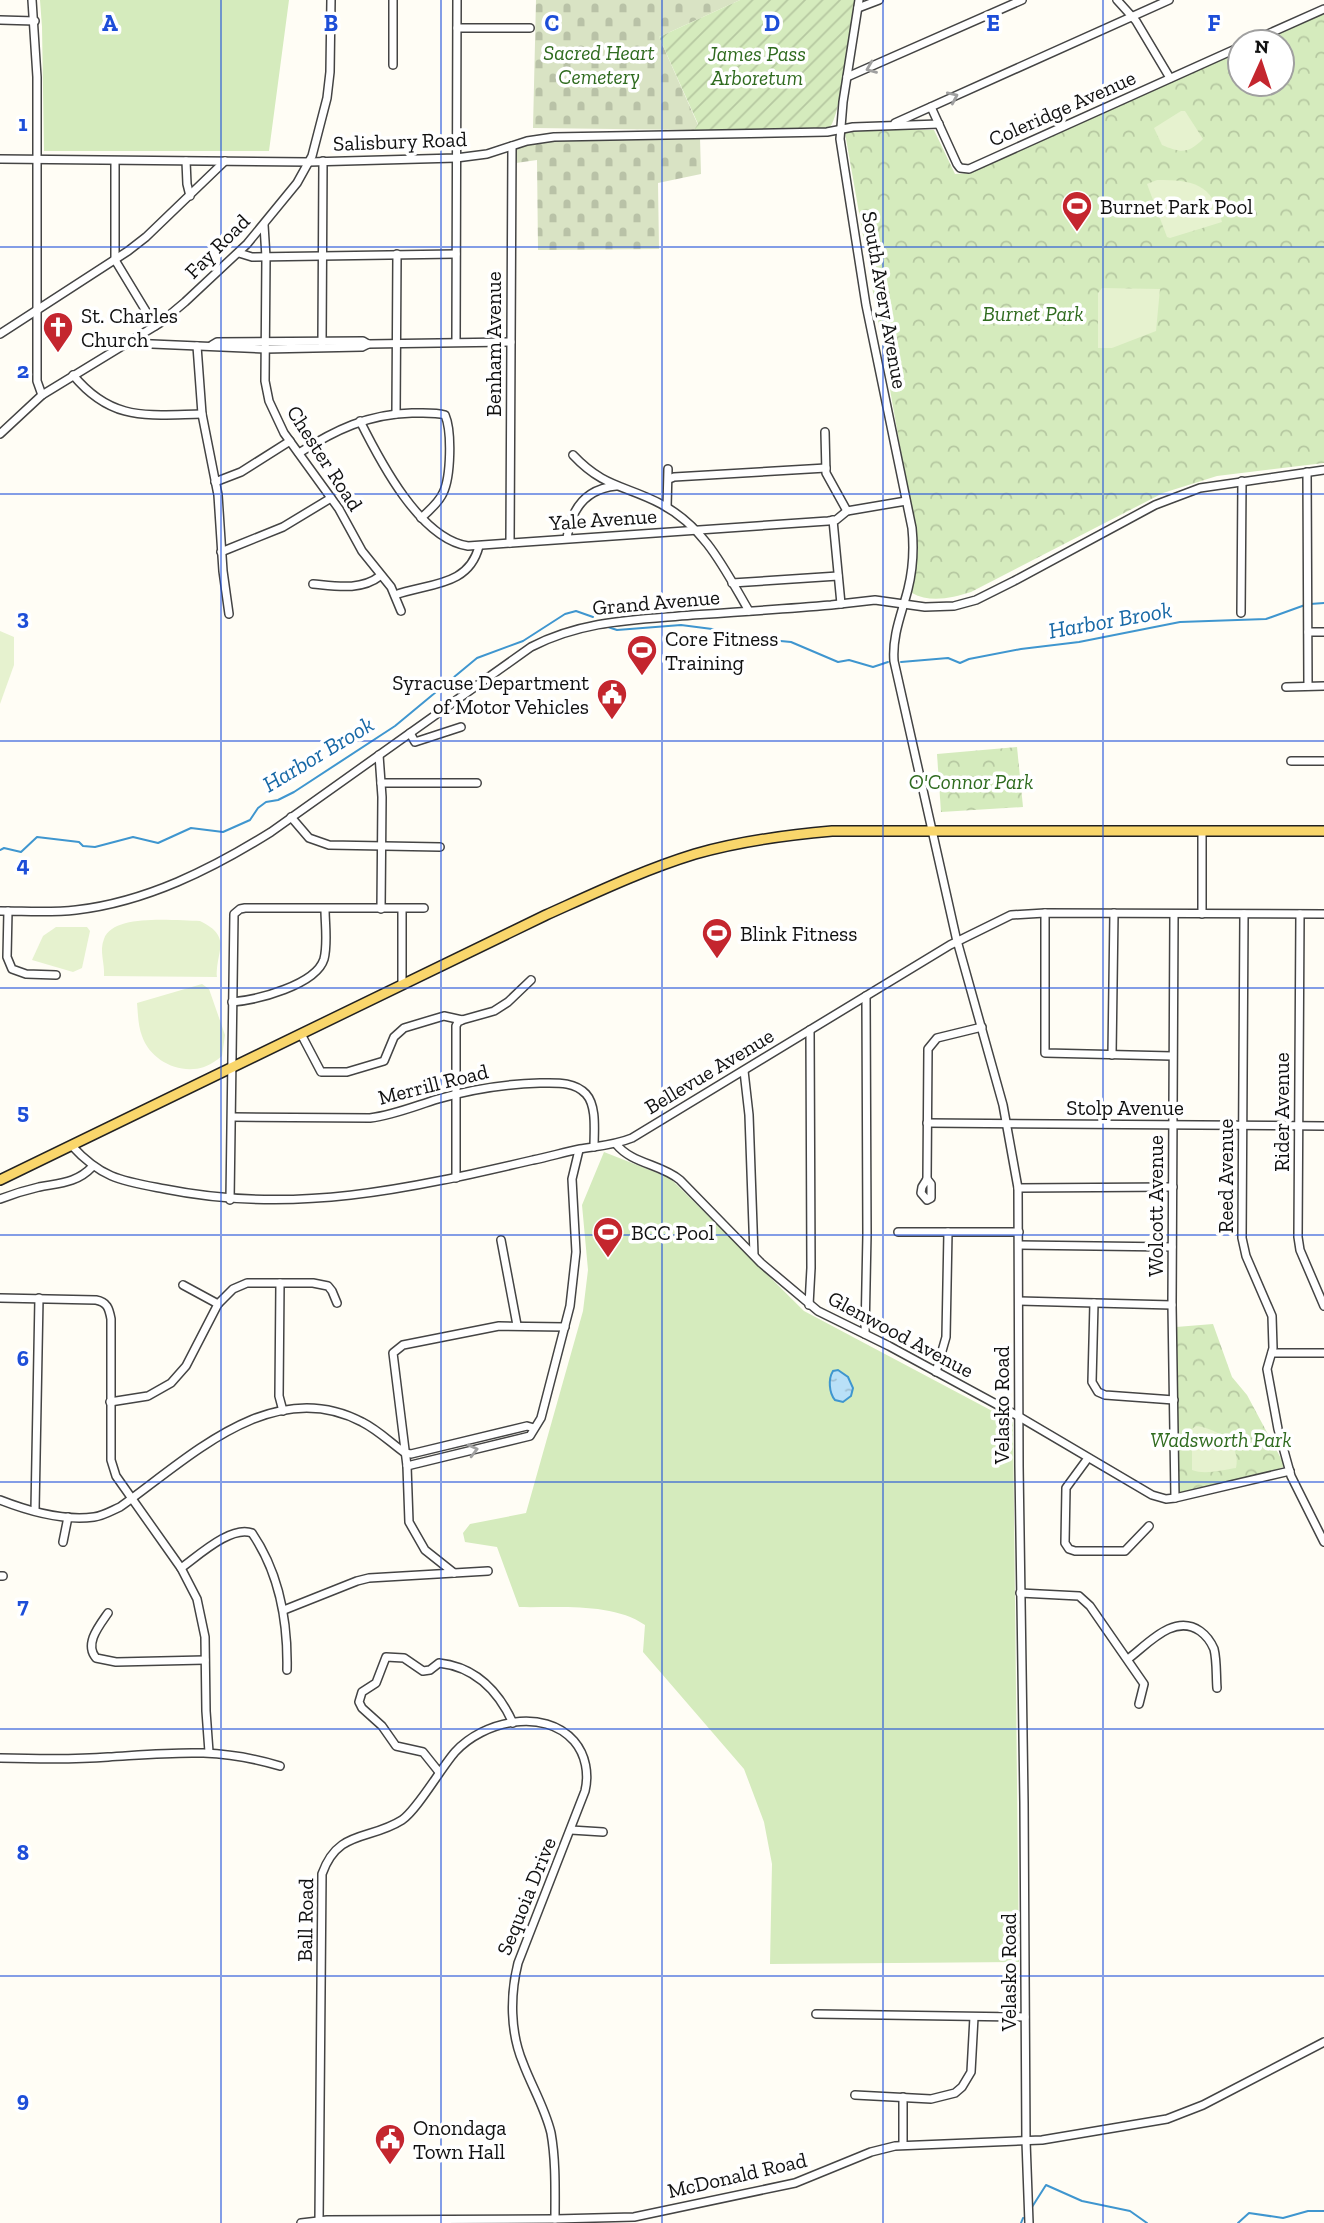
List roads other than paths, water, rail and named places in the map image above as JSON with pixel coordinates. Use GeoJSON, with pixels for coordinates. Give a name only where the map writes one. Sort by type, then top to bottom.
{"type":"FeatureCollection","features":[{"type":"Feature","properties":{"kind":"main road"},"geometry":{"type":"LineString","coordinates":[[0,1180],[621,881],[696,854],[785,835],[843,831],[1324,831]]}},
{"type":"Feature","properties":{"kind":"street"},"geometry":{"type":"LineString","coordinates":[[32,0],[35,21],[37,385],[43,395]]}},
{"type":"Feature","properties":{"kind":"street","name":"Fay Road"},"geometry":{"type":"LineString","coordinates":[[0,434],[43,395],[155,326],[185,302],[239,253],[298,183],[309,162],[322,120],[330,72],[331,0]]}},
{"type":"Feature","properties":{"kind":"street"},"geometry":{"type":"LineString","coordinates":[[393,0],[393,65]]}},
{"type":"Feature","properties":{"kind":"street"},"geometry":{"type":"LineString","coordinates":[[456,342],[457,0]]}},
{"type":"Feature","properties":{"kind":"street"},"geometry":{"type":"LineString","coordinates":[[859,4],[878,0]]}},
{"type":"Feature","properties":{"kind":"street"},"geometry":{"type":"LineString","coordinates":[[847,77],[1022,0]]}},
{"type":"Feature","properties":{"kind":"street"},"geometry":{"type":"LineString","coordinates":[[1117,0],[1132,16],[1170,78]]}},
{"type":"Feature","properties":{"kind":"street"},"geometry":{"type":"LineString","coordinates":[[891,124],[1168,0]]}},
{"type":"Feature","properties":{"kind":"street","name":"South Avery Avenue"},"geometry":{"type":"LineString","coordinates":[[859,4],[840,129],[866,305],[914,545],[903,604]]}},
{"type":"Feature","properties":{"kind":"street"},"geometry":{"type":"LineString","coordinates":[[1281,28],[1324,9]]}},
{"type":"Feature","properties":{"kind":"street"},"geometry":{"type":"LineString","coordinates":[[0,20],[35,21]]}},
{"type":"Feature","properties":{"kind":"street"},"geometry":{"type":"LineString","coordinates":[[457,28],[530,28]]}},
{"type":"Feature","properties":{"kind":"street","name":"Coleridge Avenue"},"geometry":{"type":"LineString","coordinates":[[931,107],[957,164],[960,168],[969,169],[1226,53]]}},
{"type":"Feature","properties":{"kind":"street"},"geometry":{"type":"LineString","coordinates":[[891,124],[939,124]]}},
{"type":"Feature","properties":{"kind":"street","name":"Salisbury Road"},"geometry":{"type":"LineString","coordinates":[[0,159],[309,162],[456,158],[486,154],[554,137],[827,132],[891,124]]}},
{"type":"Feature","properties":{"kind":"street","name":"Benham Avenue"},"geometry":{"type":"LineString","coordinates":[[510,543],[512,146]]}},
{"type":"Feature","properties":{"kind":"street"},"geometry":{"type":"LineString","coordinates":[[115,161],[116,260],[155,326]]}},
{"type":"Feature","properties":{"kind":"street"},"geometry":{"type":"LineString","coordinates":[[186,161],[190,196]]}},
{"type":"Feature","properties":{"kind":"street"},"geometry":{"type":"LineString","coordinates":[[0,334],[116,260],[146,237],[225,161]]}},
{"type":"Feature","properties":{"kind":"street"},"geometry":{"type":"LineString","coordinates":[[322,344],[323,161]]}},
{"type":"Feature","properties":{"kind":"street","name":"Chester Road"},"geometry":{"type":"LineString","coordinates":[[264,225],[265,381],[274,416],[331,498],[362,551],[395,595],[401,611]]}},
{"type":"Feature","properties":{"kind":"street"},"geometry":{"type":"LineString","coordinates":[[239,253],[252,257],[456,254]]}},
{"type":"Feature","properties":{"kind":"street"},"geometry":{"type":"LineString","coordinates":[[396,414],[397,254]]}},
{"type":"Feature","properties":{"kind":"street"},"geometry":{"type":"LineString","coordinates":[[127,343],[197,346],[217,342],[265,345],[363,341],[368,344],[511,342]]}},
{"type":"Feature","properties":{"kind":"street"},"geometry":{"type":"LineString","coordinates":[[197,346],[202,414],[221,516],[229,614]]}},
{"type":"Feature","properties":{"kind":"street"},"geometry":{"type":"LineString","coordinates":[[73,376],[96,398],[131,414],[202,414]]}},
{"type":"Feature","properties":{"kind":"street"},"geometry":{"type":"LineString","coordinates":[[299,453],[332,432],[360,421],[396,414],[443,414],[447,420],[448,475],[442,496],[421,518]]}},
{"type":"Feature","properties":{"kind":"street","name":"Yale Avenue"},"geometry":{"type":"LineString","coordinates":[[360,421],[382,461],[421,518],[446,539],[462,545],[479,546],[833,520]]}},
{"type":"Feature","properties":{"kind":"street"},"geometry":{"type":"LineString","coordinates":[[825,432],[826,468],[838,499],[846,511]]}},
{"type":"Feature","properties":{"kind":"street"},"geometry":{"type":"LineString","coordinates":[[215,482],[241,472],[290,441]]}},
{"type":"Feature","properties":{"kind":"street"},"geometry":{"type":"LineString","coordinates":[[573,455],[589,472],[667,507],[696,531],[724,566],[749,611]]}},
{"type":"Feature","properties":{"kind":"street"},"geometry":{"type":"LineString","coordinates":[[669,479],[826,468]]}},
{"type":"Feature","properties":{"kind":"street"},"geometry":{"type":"LineString","coordinates":[[667,507],[668,469]]}},
{"type":"Feature","properties":{"kind":"street","name":"Grand Avenue"},"geometry":{"type":"LineString","coordinates":[[4,911],[76,910],[122,902],[231,856],[292,817],[503,666],[552,636],[596,624],[875,600],[938,608],[976,600],[1155,505],[1200,488],[1324,470]]}},
{"type":"Feature","properties":{"kind":"street"},"geometry":{"type":"LineString","coordinates":[[1307,472],[1308,687]]}},
{"type":"Feature","properties":{"kind":"street"},"geometry":{"type":"LineString","coordinates":[[1241,612],[1242,481]]}},
{"type":"Feature","properties":{"kind":"street"},"geometry":{"type":"LineString","coordinates":[[567,538],[569,521],[583,500],[596,491],[616,486]]}},
{"type":"Feature","properties":{"kind":"street"},"geometry":{"type":"LineString","coordinates":[[222,552],[283,527],[331,498]]}},
{"type":"Feature","properties":{"kind":"street"},"geometry":{"type":"LineString","coordinates":[[841,604],[833,520],[846,511],[906,500]]}},
{"type":"Feature","properties":{"kind":"street"},"geometry":{"type":"LineString","coordinates":[[395,595],[462,575],[475,559],[479,546]]}},
{"type":"Feature","properties":{"kind":"street"},"geometry":{"type":"LineString","coordinates":[[313,584],[355,585],[380,576]]}},
{"type":"Feature","properties":{"kind":"street"},"geometry":{"type":"LineString","coordinates":[[732,583],[838,576]]}},
{"type":"Feature","properties":{"kind":"street","name":"Velasko Road"},"geometry":{"type":"LineString","coordinates":[[903,604],[894,640],[894,661],[957,941],[1007,1123],[1018,1188],[1018,1416],[1029,2223]]}},
{"type":"Feature","properties":{"kind":"street"},"geometry":{"type":"LineString","coordinates":[[1308,632],[1324,632]]}},
{"type":"Feature","properties":{"kind":"street"},"geometry":{"type":"LineString","coordinates":[[1286,687],[1324,686]]}},
{"type":"Feature","properties":{"kind":"street"},"geometry":{"type":"LineString","coordinates":[[410,733],[415,742],[461,727]]}},
{"type":"Feature","properties":{"kind":"street"},"geometry":{"type":"LineString","coordinates":[[379,755],[381,909]]}},
{"type":"Feature","properties":{"kind":"street"},"geometry":{"type":"LineString","coordinates":[[1291,761],[1324,761]]}},
{"type":"Feature","properties":{"kind":"street"},"geometry":{"type":"LineString","coordinates":[[381,783],[477,783]]}},
{"type":"Feature","properties":{"kind":"street"},"geometry":{"type":"LineString","coordinates":[[292,817],[309,838],[329,845],[440,846]]}},
{"type":"Feature","properties":{"kind":"street"},"geometry":{"type":"LineString","coordinates":[[1202,831],[1202,914]]}},
{"type":"Feature","properties":{"kind":"street"},"geometry":{"type":"LineString","coordinates":[[230,1200],[232,922],[236,911],[245,908],[425,908]]}},
{"type":"Feature","properties":{"kind":"street"},"geometry":{"type":"LineString","coordinates":[[232,1002],[269,996],[314,973],[320,967],[325,955],[325,909]]}},
{"type":"Feature","properties":{"kind":"street"},"geometry":{"type":"LineString","coordinates":[[402,909],[402,985]]}},
{"type":"Feature","properties":{"kind":"street"},"geometry":{"type":"LineString","coordinates":[[4,911],[9,964],[16,972],[56,975]]}},
{"type":"Feature","properties":{"kind":"street"},"geometry":{"type":"LineString","coordinates":[[1045,913],[1045,1053],[1172,1056]]}},
{"type":"Feature","properties":{"kind":"street"},"geometry":{"type":"LineString","coordinates":[[1112,1055],[1114,914]]}},
{"type":"Feature","properties":{"kind":"street","name":"Wolcott Avenue"},"geometry":{"type":"LineString","coordinates":[[1174,914],[1172,1305],[1175,1498]]}},
{"type":"Feature","properties":{"kind":"street","name":"Reed Avenue"},"geometry":{"type":"LineString","coordinates":[[1244,914],[1242,1238],[1246,1256],[1272,1317],[1272,1353],[1267,1369],[1268,1380],[1290,1471]]}},
{"type":"Feature","properties":{"kind":"street","name":"Rider Avenue"},"geometry":{"type":"LineString","coordinates":[[1300,914],[1300,1250],[1324,1306]]}},
{"type":"Feature","properties":{"kind":"street","name":"Bellevue Avenue"},"geometry":{"type":"LineString","coordinates":[[72,1146],[92,1167],[126,1182],[230,1200],[331,1198],[381,1192],[616,1144],[632,1138],[957,941],[1011,915],[1324,914]]}},
{"type":"Feature","properties":{"kind":"street"},"geometry":{"type":"LineString","coordinates":[[456,1178],[457,1022],[499,1009],[531,980]]}},
{"type":"Feature","properties":{"kind":"street"},"geometry":{"type":"LineString","coordinates":[[865,1334],[866,996]]}},
{"type":"Feature","properties":{"kind":"street"},"geometry":{"type":"LineString","coordinates":[[301,1034],[321,1072],[335,1074],[384,1061],[394,1037],[404,1028],[444,1016],[462,1020]]}},
{"type":"Feature","properties":{"kind":"street"},"geometry":{"type":"LineString","coordinates":[[927,1179],[929,1046],[937,1038],[982,1027]]}},
{"type":"Feature","properties":{"kind":"street"},"geometry":{"type":"LineString","coordinates":[[809,1305],[810,1030]]}},
{"type":"Feature","properties":{"kind":"street"},"geometry":{"type":"LineString","coordinates":[[744,1071],[749,1115],[754,1255]]}},
{"type":"Feature","properties":{"kind":"street","name":"Merrill Road"},"geometry":{"type":"LineString","coordinates":[[232,1117],[370,1118],[386,1116],[485,1087],[516,1084],[572,1085],[584,1092],[590,1101],[594,1147]]}},
{"type":"Feature","properties":{"kind":"street","name":"Stolp Avenue"},"geometry":{"type":"LineString","coordinates":[[927,1124],[1324,1126]]}},
{"type":"Feature","properties":{"kind":"street","name":"Glenwood Avenue"},"geometry":{"type":"LineString","coordinates":[[616,1144],[627,1155],[672,1173],[754,1255],[809,1305],[832,1320],[865,1334],[1018,1416],[1152,1495],[1166,1499],[1175,1498],[1290,1471]]}},
{"type":"Feature","properties":{"kind":"street"},"geometry":{"type":"LineString","coordinates":[[407,1466],[530,1436],[541,1418],[565,1327],[575,1268],[576,1224],[572,1179],[579,1150]]}},
{"type":"Feature","properties":{"kind":"street"},"geometry":{"type":"LineString","coordinates":[[0,1199],[72,1181],[82,1177],[92,1167]]}},
{"type":"Feature","properties":{"kind":"street"},"geometry":{"type":"LineString","coordinates":[[1018,1188],[1173,1187]]}},
{"type":"Feature","properties":{"kind":"street"},"geometry":{"type":"LineString","coordinates":[[898,1232],[1019,1232]]}},
{"type":"Feature","properties":{"kind":"street"},"geometry":{"type":"LineString","coordinates":[[936,1372],[946,1337],[948,1232]]}},
{"type":"Feature","properties":{"kind":"street"},"geometry":{"type":"LineString","coordinates":[[501,1240],[517,1325]]}},
{"type":"Feature","properties":{"kind":"street"},"geometry":{"type":"LineString","coordinates":[[1019,1245],[1172,1247]]}},
{"type":"Feature","properties":{"kind":"street"},"geometry":{"type":"LineString","coordinates":[[280,1283],[279,1396],[283,1410]]}},
{"type":"Feature","properties":{"kind":"street"},"geometry":{"type":"LineString","coordinates":[[110,1402],[148,1396],[171,1383],[186,1366],[218,1304],[227,1293],[243,1284],[313,1283],[328,1286],[337,1303]]}},
{"type":"Feature","properties":{"kind":"street"},"geometry":{"type":"LineString","coordinates":[[183,1285],[218,1304]]}},
{"type":"Feature","properties":{"kind":"street"},"geometry":{"type":"LineString","coordinates":[[0,1298],[96,1300],[108,1307],[111,1319],[111,1460],[116,1476],[181,1568],[198,1599],[202,1614],[209,1752]]}},
{"type":"Feature","properties":{"kind":"street"},"geometry":{"type":"LineString","coordinates":[[35,1510],[39,1298]]}},
{"type":"Feature","properties":{"kind":"street"},"geometry":{"type":"LineString","coordinates":[[1019,1301],[1172,1305]]}},
{"type":"Feature","properties":{"kind":"street"},"geometry":{"type":"LineString","coordinates":[[1094,1303],[1092,1382],[1095,1389],[1105,1395],[1174,1400]]}},
{"type":"Feature","properties":{"kind":"street"},"geometry":{"type":"LineString","coordinates":[[454,1573],[432,1558],[419,1542],[410,1522],[407,1507],[407,1466],[393,1353],[399,1347],[499,1326],[565,1327]]}},
{"type":"Feature","properties":{"kind":"street"},"geometry":{"type":"LineString","coordinates":[[1272,1353],[1324,1353]]}},
{"type":"Feature","properties":{"kind":"street"},"geometry":{"type":"LineString","coordinates":[[0,1500],[68,1517],[96,1517],[120,1507],[218,1436],[249,1420],[283,1410],[317,1409],[350,1417],[381,1434],[405,1453],[411,1454],[527,1426],[534,1428]]}},
{"type":"Feature","properties":{"kind":"street"},"geometry":{"type":"LineString","coordinates":[[1088,1458],[1066,1488],[1065,1543],[1069,1549],[1075,1552],[1125,1550],[1149,1526]]}},
{"type":"Feature","properties":{"kind":"street"},"geometry":{"type":"LineString","coordinates":[[1290,1471],[1324,1542]]}},
{"type":"Feature","properties":{"kind":"street"},"geometry":{"type":"LineString","coordinates":[[63,1542],[68,1517]]}},
{"type":"Feature","properties":{"kind":"street"},"geometry":{"type":"LineString","coordinates":[[181,1568],[233,1533],[253,1533],[278,1588],[284,1610],[287,1670]]}},
{"type":"Feature","properties":{"kind":"street"},"geometry":{"type":"LineString","coordinates":[[429,1574],[432,1558]]}},
{"type":"Feature","properties":{"kind":"street"},"geometry":{"type":"LineString","coordinates":[[284,1610],[356,1581],[389,1575],[488,1571]]}},
{"type":"Feature","properties":{"kind":"street"},"geometry":{"type":"LineString","coordinates":[[1020,1593],[1079,1596],[1090,1606],[1144,1684],[1139,1704]]}},
{"type":"Feature","properties":{"kind":"street"},"geometry":{"type":"LineString","coordinates":[[108,1613],[90,1644],[92,1655],[99,1660],[205,1660]]}},
{"type":"Feature","properties":{"kind":"street"},"geometry":{"type":"LineString","coordinates":[[1128,1659],[1170,1627],[1185,1626],[1197,1629],[1208,1637],[1214,1649],[1217,1688]]}},
{"type":"Feature","properties":{"kind":"street"},"geometry":{"type":"LineString","coordinates":[[439,1772],[423,1752],[396,1746],[382,1726],[362,1708],[359,1697],[376,1683],[386,1657],[404,1658],[423,1671],[430,1670],[439,1663],[466,1669],[494,1692],[513,1723]]}},
{"type":"Feature","properties":{"kind":"street","name":"Sequoia Drive"},"geometry":{"type":"LineString","coordinates":[[513,1723],[536,1721],[552,1724],[567,1733],[578,1746],[585,1761],[587,1787],[518,1963],[513,1989],[513,2017],[519,2053],[541,2102],[551,2134],[555,2219]]}},
{"type":"Feature","properties":{"kind":"street","name":"Ball Road"},"geometry":{"type":"LineString","coordinates":[[319,2221],[322,1874],[333,1852],[341,1844],[406,1817],[457,1750],[475,1737],[513,1723]]}},
{"type":"Feature","properties":{"kind":"street"},"geometry":{"type":"LineString","coordinates":[[0,1758],[109,1757],[157,1752],[209,1752],[280,1766]]}},
{"type":"Feature","properties":{"kind":"street","name":"Sequoia Drive"},"geometry":{"type":"LineString","coordinates":[[571,1830],[603,1832]]}},
{"type":"Feature","properties":{"kind":"street"},"geometry":{"type":"LineString","coordinates":[[816,2014],[1025,2017]]}},
{"type":"Feature","properties":{"kind":"street"},"geometry":{"type":"LineString","coordinates":[[855,2095],[940,2098],[955,2093],[971,2072],[974,2017]]}},
{"type":"Feature","properties":{"kind":"street","name":"McDonald Road"},"geometry":{"type":"LineString","coordinates":[[301,2223],[634,2217],[785,2186],[872,2152],[903,2145],[1026,2141],[1113,2129],[1181,2115],[1324,2042]]}},
{"type":"Feature","properties":{"kind":"street"},"geometry":{"type":"LineString","coordinates":[[903,2097],[903,2145]]}},
{"type":"Feature","properties":{"kind":"water"},"geometry":{"type":"Polygon","coordinates":[[[838,1370],[848,1377],[853,1388],[851,1396],[843,1402],[835,1400],[830,1390],[831,1374],[838,1370]]]}},
{"type":"Feature","properties":{"kind":"waterway","name":"Harbor Brook"},"geometry":{"type":"LineString","coordinates":[[1310,604],[1324,603]]}},
{"type":"Feature","properties":{"kind":"waterway","name":"Harbor Brook"},"geometry":{"type":"LineString","coordinates":[[901,662],[948,658],[960,663],[1021,649],[1079,642],[1180,622],[1266,619],[1305,605]]}},
{"type":"Feature","properties":{"kind":"waterway","name":"Harbor Brook"},"geometry":{"type":"LineString","coordinates":[[0,850],[4,848],[21,852],[37,837],[79,842],[83,846],[95,847],[133,837],[158,843],[191,828],[223,832],[250,820],[266,802],[278,800],[294,792],[395,726],[477,658],[523,641],[565,614],[576,611],[593,617]]}},
{"type":"Feature","properties":{"kind":"waterway","name":"Harbor Brook"},"geometry":{"type":"LineString","coordinates":[[608,627],[617,630],[681,625],[712,629],[726,636],[791,642],[838,662],[849,660],[873,667],[888,662]]}},
{"type":"Feature","properties":{"kind":"waterway"},"geometry":{"type":"LineString","coordinates":[[1032,2207],[1046,2185],[1082,2201],[1130,2211],[1147,2223]]}},
{"type":"Feature","properties":{"kind":"waterway"},"geometry":{"type":"LineString","coordinates":[[1238,2223],[1249,2213],[1283,2218],[1308,2211],[1324,2211]]}},
{"type":"Feature","properties":{"kind":"waterway"},"geometry":{"type":"LineString","coordinates":[[1021,2223],[1023,2218]]}},
{"type":"Feature","properties":{"kind":"place","name":"Burnet Park Pool"},"geometry":{"type":"Point","coordinates":[1077,233]}},
{"type":"Feature","properties":{"kind":"place","name":"St. Charles Church"},"geometry":{"type":"Point","coordinates":[58,354]}},
{"type":"Feature","properties":{"kind":"place","name":"Core Fitness Training"},"geometry":{"type":"Point","coordinates":[642,677]}},
{"type":"Feature","properties":{"kind":"place","name":"Syracuse Department of Motor Vehicles"},"geometry":{"type":"Point","coordinates":[612,721]}},
{"type":"Feature","properties":{"kind":"place","name":"Blink Fitness"},"geometry":{"type":"Point","coordinates":[717,960]}},
{"type":"Feature","properties":{"kind":"place","name":"BCC Pool"},"geometry":{"type":"Point","coordinates":[608,1259]}},
{"type":"Feature","properties":{"kind":"place","name":"Onondaga Town Hall"},"geometry":{"type":"Point","coordinates":[390,2166]}},
{"type":"Feature","properties":{"kind":"park label","name":"Sacred Heart Cemetery"},"geometry":{"type":"Point","coordinates":[599,64]}},
{"type":"Feature","properties":{"kind":"park label","name":"James Pass Arboretum"},"geometry":{"type":"Point","coordinates":[757,65]}},
{"type":"Feature","properties":{"kind":"park label","name":"Burnet Park"},"geometry":{"type":"Point","coordinates":[1033,313]}},
{"type":"Feature","properties":{"kind":"park label","name":"O'Connor Park"},"geometry":{"type":"Point","coordinates":[971,781]}},
{"type":"Feature","properties":{"kind":"park label","name":"Wadsworth Park"},"geometry":{"type":"Point","coordinates":[1221,1439]}}]}
